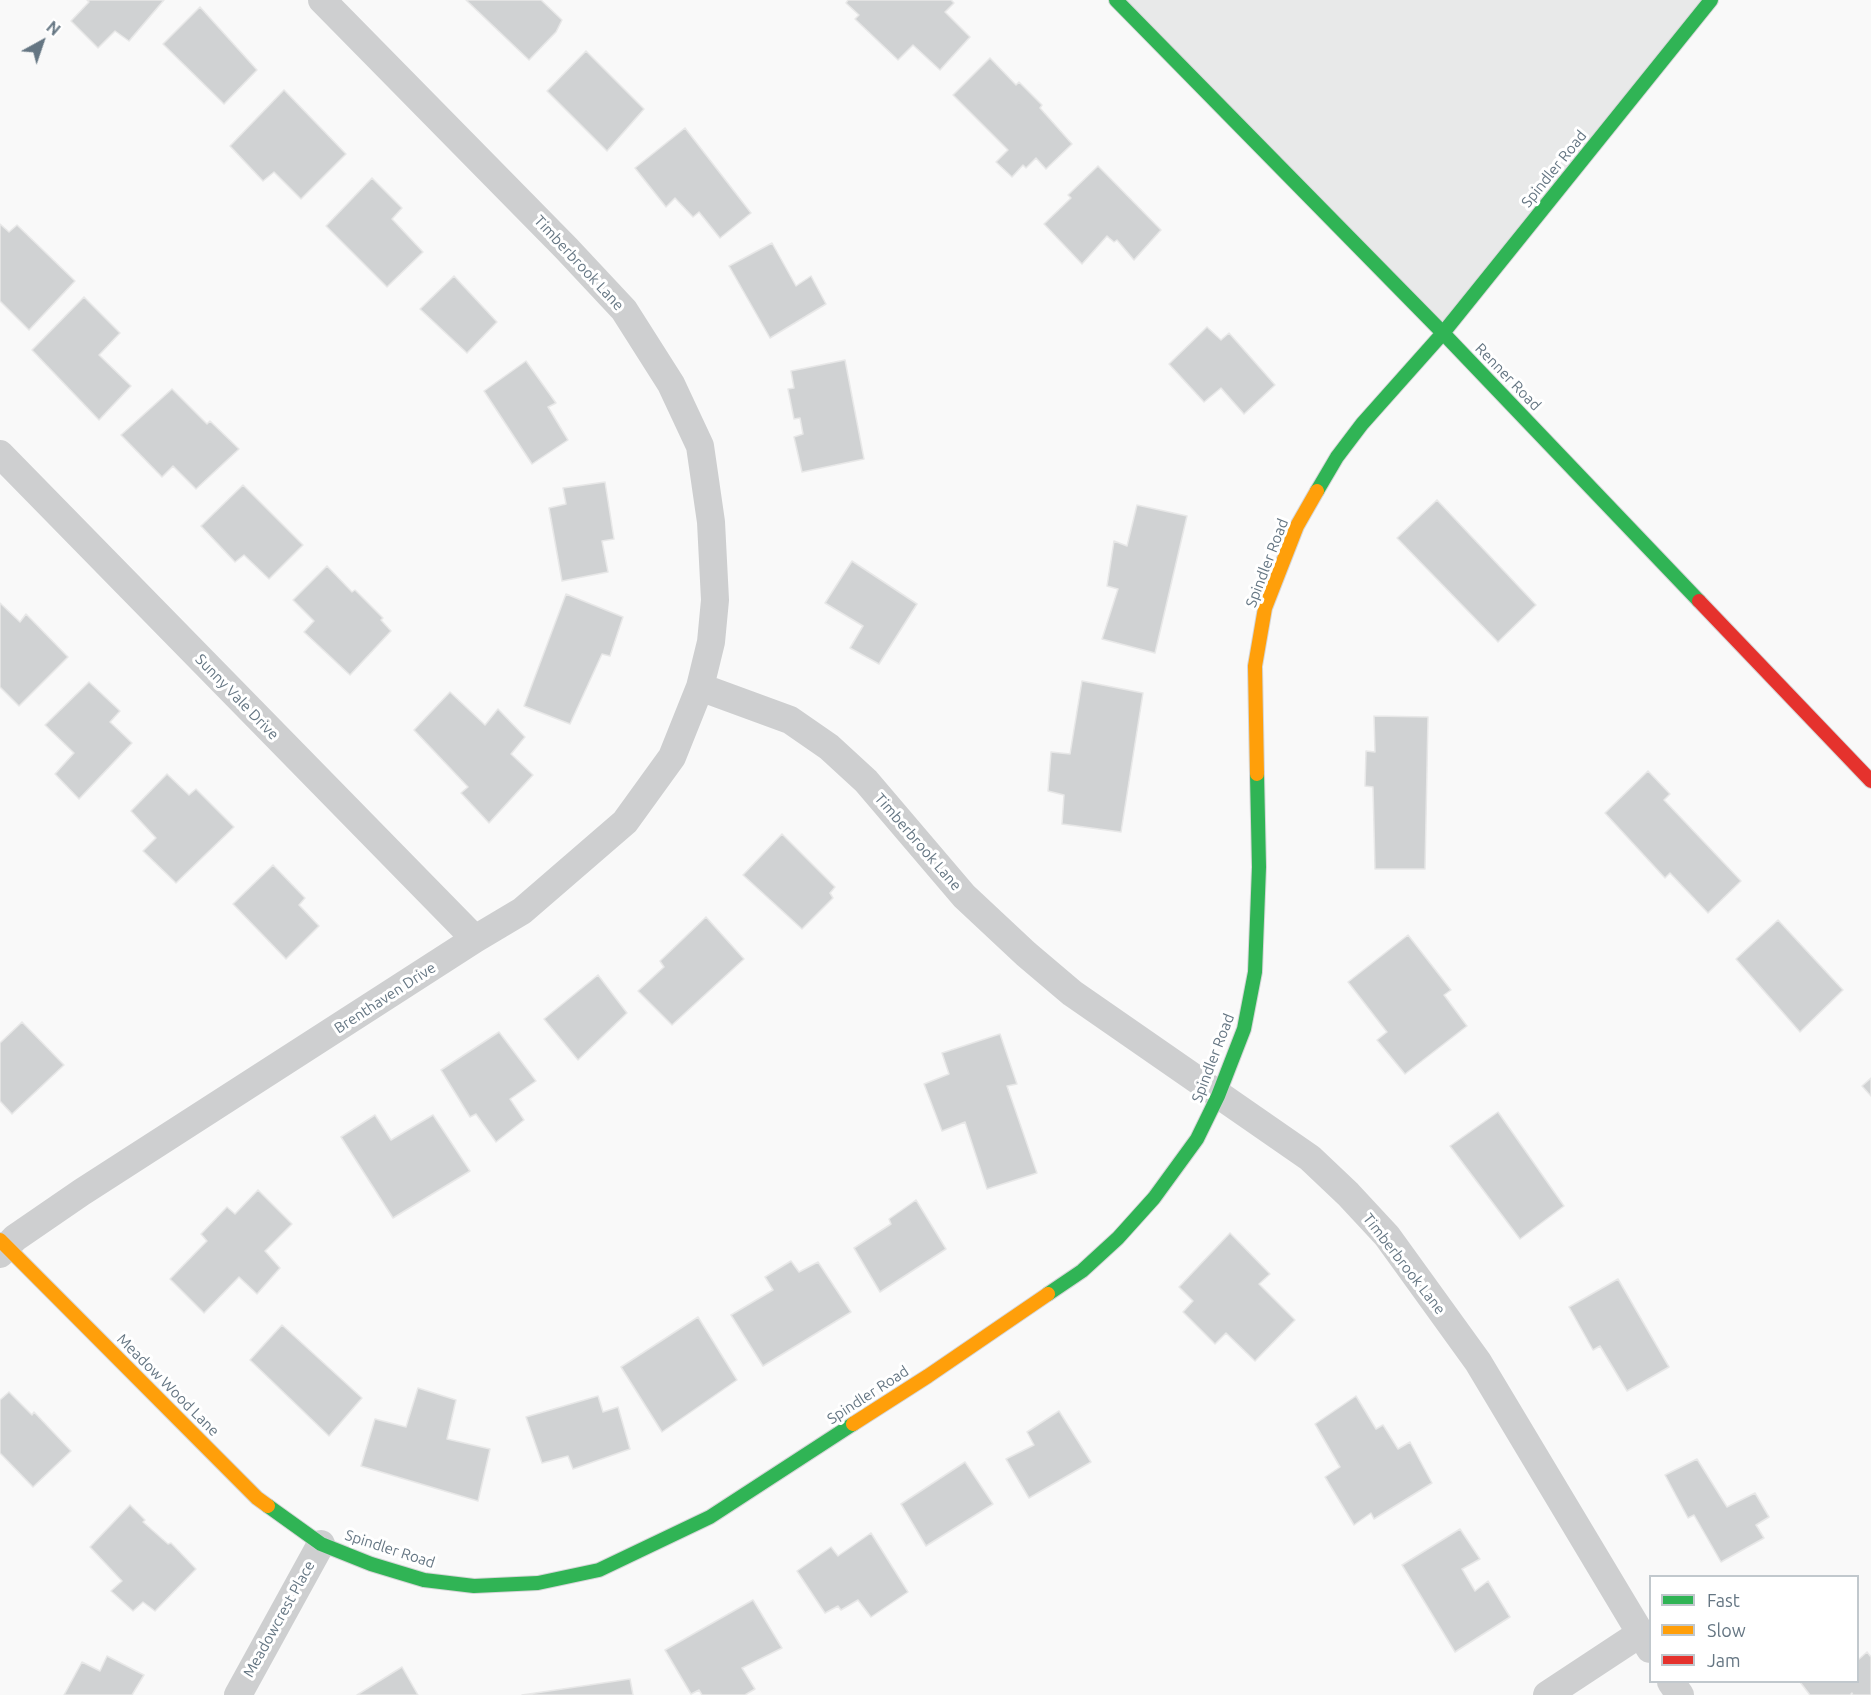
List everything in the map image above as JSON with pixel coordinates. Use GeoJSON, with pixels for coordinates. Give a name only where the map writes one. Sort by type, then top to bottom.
{"type":"FeatureCollection","features":[{"type":"Feature","properties":{"kind":"street","name":"Timberbrook Lane"},"geometry":{"type":"LineString","coordinates":[[322,0],[624,310],[671,384],[700,446],[711,522],[715,600],[711,642],[700,687],[790,720],[829,747],[866,782],[964,896],[1026,954],[1072,993],[1310,1158],[1348,1194],[1387,1236],[1478,1362],[1646,1641]]}},
{"type":"Feature","properties":{"kind":"street","name":"Renner Road"},"geometry":{"type":"LineString","coordinates":[[1116,0],[1443,333],[1871,781]]}},
{"type":"Feature","properties":{"kind":"street","name":"Spindler Road"},"geometry":{"type":"LineString","coordinates":[[321,1544],[371,1564],[424,1580],[474,1586],[538,1583],[599,1570],[710,1517],[928,1376],[1082,1271],[1118,1238],[1154,1198],[1197,1138],[1218,1096],[1244,1029],[1255,972],[1259,867],[1255,666],[1266,608],[1297,526],[1337,457],[1362,424],[1443,333],[1711,0]]}},
{"type":"Feature","properties":{"kind":"street","name":"Sunny Vale Drive"},"geometry":{"type":"LineString","coordinates":[[0,454],[475,939]]}},
{"type":"Feature","properties":{"kind":"street","name":"Brenthaven Drive"},"geometry":{"type":"LineString","coordinates":[[2,1247],[82,1192],[522,911],[625,822],[672,757],[700,687]]}},
{"type":"Feature","properties":{"kind":"street","name":"Meadow Wood Lane"},"geometry":{"type":"LineString","coordinates":[[2,1247],[257,1498],[321,1544]]}},
{"type":"Feature","properties":{"kind":"street","name":"Meadowcrest Place"},"geometry":{"type":"LineString","coordinates":[[238,1695],[321,1544]]}},
{"type":"Feature","properties":{"kind":"street"},"geometry":{"type":"LineString","coordinates":[[1547,1695],[1646,1641]]}},
{"type":"Feature","properties":{"kind":"shaded area"},"geometry":{"type":"Polygon","coordinates":[[[1116,0],[1711,0],[1443,333],[1116,0]]]}},
{"type":"Feature","properties":{"kind":"building"},"geometry":{"type":"Polygon","coordinates":[[[87,0],[164,0],[129,41],[115,31],[98,48],[71,21],[89,2],[87,0]]]}},
{"type":"Feature","properties":{"kind":"building"},"geometry":{"type":"Polygon","coordinates":[[[466,0],[541,0],[562,20],[556,32],[529,60],[466,0]]]}},
{"type":"Feature","properties":{"kind":"building"},"geometry":{"type":"Polygon","coordinates":[[[848,0],[951,0],[954,3],[945,12],[970,37],[940,70],[913,45],[898,60],[855,19],[859,15],[846,3],[848,0]]]}},
{"type":"Feature","properties":{"kind":"building"},"geometry":{"type":"Polygon","coordinates":[[[200,7],[257,70],[224,104],[163,44],[200,7]]]}},
{"type":"Feature","properties":{"kind":"building"},"geometry":{"type":"Polygon","coordinates":[[[586,51],[644,109],[607,151],[547,91],[586,51]]]}},
{"type":"Feature","properties":{"kind":"building"},"geometry":{"type":"Polygon","coordinates":[[[990,58],[1016,85],[1019,82],[1042,105],[1040,108],[1072,144],[1046,169],[1036,158],[1026,168],[1023,165],[1012,177],[996,162],[1008,150],[953,95],[990,58]]]}},
{"type":"Feature","properties":{"kind":"building"},"geometry":{"type":"Polygon","coordinates":[[[284,90],[346,154],[301,199],[274,172],[263,181],[230,146],[284,90]]]}},
{"type":"Feature","properties":{"kind":"building"},"geometry":{"type":"Polygon","coordinates":[[[685,128],[751,213],[720,238],[699,212],[693,217],[675,198],[666,207],[635,168],[685,128]]]}},
{"type":"Feature","properties":{"kind":"building"},"geometry":{"type":"Polygon","coordinates":[[[1098,166],[1161,230],[1134,260],[1117,240],[1114,242],[1107,236],[1082,264],[1044,224],[1071,198],[1068,195],[1098,166]]]}},
{"type":"Feature","properties":{"kind":"building"},"geometry":{"type":"Polygon","coordinates":[[[372,178],[402,208],[392,219],[423,252],[387,287],[326,226],[372,178]]]}},
{"type":"Feature","properties":{"kind":"building"},"geometry":{"type":"Polygon","coordinates":[[[0,224],[9,232],[17,225],[75,281],[29,330],[0,301],[0,224]]]}},
{"type":"Feature","properties":{"kind":"building"},"geometry":{"type":"Polygon","coordinates":[[[772,243],[796,286],[811,276],[826,304],[770,338],[729,266],[772,243]]]}},
{"type":"Feature","properties":{"kind":"building"},"geometry":{"type":"Polygon","coordinates":[[[454,276],[497,322],[467,353],[420,309],[454,276]]]}},
{"type":"Feature","properties":{"kind":"building"},"geometry":{"type":"Polygon","coordinates":[[[84,297],[120,333],[99,355],[131,386],[99,420],[32,350],[84,297]]]}},
{"type":"Feature","properties":{"kind":"building"},"geometry":{"type":"Polygon","coordinates":[[[1207,327],[1221,340],[1229,333],[1275,385],[1244,414],[1221,388],[1204,402],[1169,364],[1207,327]]]}},
{"type":"Feature","properties":{"kind":"building"},"geometry":{"type":"Polygon","coordinates":[[[845,360],[864,459],[802,472],[794,437],[803,434],[800,418],[794,419],[788,389],[794,388],[791,371],[845,360]]]}},
{"type":"Feature","properties":{"kind":"building"},"geometry":{"type":"Polygon","coordinates":[[[526,361],[556,403],[548,407],[568,440],[532,464],[484,391],[526,361]]]}},
{"type":"Feature","properties":{"kind":"building"},"geometry":{"type":"Polygon","coordinates":[[[172,389],[207,424],[210,421],[239,449],[196,489],[173,466],[162,477],[121,435],[172,389]]]}},
{"type":"Feature","properties":{"kind":"building"},"geometry":{"type":"Polygon","coordinates":[[[605,482],[614,539],[602,541],[608,572],[562,581],[549,508],[566,504],[563,488],[605,482]]]}},
{"type":"Feature","properties":{"kind":"building"},"geometry":{"type":"Polygon","coordinates":[[[243,485],[303,545],[269,579],[244,555],[235,562],[201,526],[243,485]]]}},
{"type":"Feature","properties":{"kind":"building"},"geometry":{"type":"Polygon","coordinates":[[[1437,500],[1536,605],[1498,642],[1397,538],[1437,500]]]}},
{"type":"Feature","properties":{"kind":"building"},"geometry":{"type":"Polygon","coordinates":[[[1137,505],[1187,516],[1155,653],[1102,639],[1118,589],[1107,586],[1114,541],[1127,546],[1137,505]]]}},
{"type":"Feature","properties":{"kind":"building"},"geometry":{"type":"Polygon","coordinates":[[[852,561],[917,604],[879,664],[850,648],[863,626],[825,603],[852,561]]]}},
{"type":"Feature","properties":{"kind":"building"},"geometry":{"type":"Polygon","coordinates":[[[327,566],[352,592],[355,590],[383,618],[381,620],[391,631],[350,675],[304,632],[314,621],[293,600],[327,566]]]}},
{"type":"Feature","properties":{"kind":"building"},"geometry":{"type":"Polygon","coordinates":[[[566,594],[623,617],[610,656],[602,654],[570,724],[524,706],[566,594]]]}},
{"type":"Feature","properties":{"kind":"building"},"geometry":{"type":"Polygon","coordinates":[[[0,603],[20,622],[26,614],[68,657],[19,706],[0,687],[0,603]]]}},
{"type":"Feature","properties":{"kind":"building"},"geometry":{"type":"Polygon","coordinates":[[[1082,681],[1143,693],[1121,832],[1062,824],[1064,795],[1048,791],[1051,752],[1070,754],[1082,681]]]}},
{"type":"Feature","properties":{"kind":"building"},"geometry":{"type":"Polygon","coordinates":[[[89,682],[120,711],[110,722],[132,743],[79,799],[55,774],[74,753],[45,725],[89,682]]]}},
{"type":"Feature","properties":{"kind":"building"},"geometry":{"type":"Polygon","coordinates":[[[450,692],[485,725],[498,709],[525,737],[511,754],[533,775],[489,823],[461,793],[468,787],[414,730],[450,692]]]}},
{"type":"Feature","properties":{"kind":"building"},"geometry":{"type":"Polygon","coordinates":[[[1374,716],[1428,717],[1425,869],[1375,869],[1373,787],[1365,786],[1366,751],[1375,752],[1374,716]]]}},
{"type":"Feature","properties":{"kind":"building"},"geometry":{"type":"Polygon","coordinates":[[[1648,771],[1670,794],[1664,800],[1741,881],[1708,913],[1670,873],[1665,878],[1605,813],[1648,771]]]}},
{"type":"Feature","properties":{"kind":"building"},"geometry":{"type":"Polygon","coordinates":[[[167,774],[189,795],[196,789],[234,827],[176,883],[143,851],[156,838],[131,811],[167,774]]]}},
{"type":"Feature","properties":{"kind":"building"},"geometry":{"type":"Polygon","coordinates":[[[782,834],[835,887],[830,893],[833,898],[802,929],[743,875],[782,834]]]}},
{"type":"Feature","properties":{"kind":"building"},"geometry":{"type":"Polygon","coordinates":[[[273,865],[305,898],[299,905],[319,926],[286,959],[233,904],[273,865]]]}},
{"type":"Feature","properties":{"kind":"building"},"geometry":{"type":"Polygon","coordinates":[[[706,917],[744,959],[672,1025],[638,991],[664,967],[660,961],[706,917]]]}},
{"type":"Feature","properties":{"kind":"building"},"geometry":{"type":"Polygon","coordinates":[[[1778,920],[1843,990],[1800,1032],[1736,959],[1778,920]]]}},
{"type":"Feature","properties":{"kind":"building"},"geometry":{"type":"Polygon","coordinates":[[[1408,935],[1451,990],[1444,995],[1467,1026],[1405,1074],[1377,1040],[1387,1032],[1348,982],[1408,935]]]}},
{"type":"Feature","properties":{"kind":"building"},"geometry":{"type":"Polygon","coordinates":[[[598,975],[627,1013],[578,1060],[544,1019],[598,975]]]}},
{"type":"Feature","properties":{"kind":"building"},"geometry":{"type":"Polygon","coordinates":[[[22,1022],[64,1065],[12,1114],[0,1101],[0,1043],[22,1022]]]}},
{"type":"Feature","properties":{"kind":"building"},"geometry":{"type":"Polygon","coordinates":[[[499,1032],[536,1081],[510,1099],[524,1120],[496,1142],[476,1114],[470,1117],[441,1070],[499,1032]]]}},
{"type":"Feature","properties":{"kind":"building"},"geometry":{"type":"Polygon","coordinates":[[[1000,1034],[1017,1084],[1007,1086],[1037,1173],[987,1189],[965,1122],[942,1131],[924,1084],[949,1074],[942,1053],[1000,1034]]]}},
{"type":"Feature","properties":{"kind":"building"},"geometry":{"type":"Polygon","coordinates":[[[1871,1078],[1871,1096],[1862,1086],[1871,1078]]]}},
{"type":"Feature","properties":{"kind":"building"},"geometry":{"type":"Polygon","coordinates":[[[1498,1112],[1564,1206],[1520,1239],[1450,1146],[1498,1112]]]}},
{"type":"Feature","properties":{"kind":"building"},"geometry":{"type":"Polygon","coordinates":[[[375,1115],[391,1140],[433,1115],[470,1171],[393,1218],[341,1137],[375,1115]]]}},
{"type":"Feature","properties":{"kind":"building"},"geometry":{"type":"Polygon","coordinates":[[[258,1190],[292,1224],[265,1251],[280,1268],[257,1294],[239,1277],[204,1313],[170,1279],[207,1241],[201,1234],[227,1207],[235,1214],[258,1190]]]}},
{"type":"Feature","properties":{"kind":"building"},"geometry":{"type":"Polygon","coordinates":[[[916,1200],[946,1249],[880,1292],[854,1248],[891,1224],[889,1219],[916,1200]]]}},
{"type":"Feature","properties":{"kind":"building"},"geometry":{"type":"Polygon","coordinates":[[[1230,1233],[1270,1274],[1259,1284],[1295,1320],[1255,1361],[1226,1333],[1215,1344],[1183,1312],[1193,1301],[1179,1287],[1230,1233]]]}},
{"type":"Feature","properties":{"kind":"building"},"geometry":{"type":"Polygon","coordinates":[[[791,1261],[799,1272],[818,1262],[851,1312],[763,1366],[731,1315],[773,1290],[765,1277],[791,1261]]]}},
{"type":"Feature","properties":{"kind":"building"},"geometry":{"type":"Polygon","coordinates":[[[1618,1279],[1669,1367],[1627,1391],[1600,1346],[1593,1350],[1569,1307],[1618,1279]]]}},
{"type":"Feature","properties":{"kind":"building"},"geometry":{"type":"Polygon","coordinates":[[[698,1317],[737,1380],[662,1432],[621,1367],[698,1317]]]}},
{"type":"Feature","properties":{"kind":"building"},"geometry":{"type":"Polygon","coordinates":[[[282,1325],[362,1398],[329,1436],[250,1360],[282,1325]]]}},
{"type":"Feature","properties":{"kind":"building"},"geometry":{"type":"Polygon","coordinates":[[[418,1388],[456,1400],[447,1439],[490,1449],[478,1501],[361,1466],[375,1419],[406,1427],[418,1388]]]}},
{"type":"Feature","properties":{"kind":"building"},"geometry":{"type":"Polygon","coordinates":[[[9,1392],[32,1415],[34,1412],[71,1451],[33,1487],[0,1453],[0,1400],[9,1392]]]}},
{"type":"Feature","properties":{"kind":"building"},"geometry":{"type":"Polygon","coordinates":[[[598,1396],[603,1412],[618,1407],[630,1449],[573,1469],[568,1456],[542,1463],[526,1417],[598,1396]]]}},
{"type":"Feature","properties":{"kind":"building"},"geometry":{"type":"Polygon","coordinates":[[[1356,1396],[1376,1429],[1383,1425],[1398,1449],[1410,1442],[1432,1483],[1374,1519],[1371,1513],[1354,1525],[1325,1477],[1340,1467],[1315,1424],[1356,1396]]]}},
{"type":"Feature","properties":{"kind":"building"},"geometry":{"type":"Polygon","coordinates":[[[1059,1411],[1091,1462],[1029,1498],[1006,1459],[1034,1445],[1027,1432],[1059,1411]]]}},
{"type":"Feature","properties":{"kind":"building"},"geometry":{"type":"Polygon","coordinates":[[[1697,1459],[1727,1507],[1755,1493],[1769,1517],[1756,1525],[1764,1538],[1721,1562],[1694,1515],[1688,1518],[1665,1475],[1697,1459]]]}},
{"type":"Feature","properties":{"kind":"building"},"geometry":{"type":"Polygon","coordinates":[[[965,1462],[993,1504],[926,1546],[901,1504],[965,1462]]]}},
{"type":"Feature","properties":{"kind":"building"},"geometry":{"type":"Polygon","coordinates":[[[130,1505],[145,1520],[143,1522],[168,1544],[171,1543],[196,1569],[155,1611],[143,1602],[133,1611],[111,1591],[122,1581],[90,1547],[130,1505]]]}},
{"type":"Feature","properties":{"kind":"building"},"geometry":{"type":"Polygon","coordinates":[[[1460,1529],[1480,1559],[1462,1569],[1475,1591],[1488,1581],[1510,1617],[1455,1652],[1402,1565],[1460,1529]]]}},
{"type":"Feature","properties":{"kind":"building"},"geometry":{"type":"Polygon","coordinates":[[[871,1533],[908,1592],[871,1617],[858,1600],[841,1610],[838,1606],[825,1613],[797,1571],[831,1547],[838,1556],[871,1533]]]}},
{"type":"Feature","properties":{"kind":"building"},"geometry":{"type":"Polygon","coordinates":[[[753,1600],[782,1648],[742,1668],[755,1689],[745,1695],[702,1695],[699,1690],[691,1694],[665,1650],[753,1600]]]}},
{"type":"Feature","properties":{"kind":"building"},"geometry":{"type":"Polygon","coordinates":[[[1867,1652],[1871,1657],[1871,1695],[1853,1695],[1852,1693],[1850,1695],[1810,1695],[1801,1683],[1859,1683],[1859,1659],[1867,1652]]]}},
{"type":"Feature","properties":{"kind":"building"},"geometry":{"type":"Polygon","coordinates":[[[107,1656],[144,1675],[132,1695],[64,1695],[82,1662],[100,1671],[107,1656]]]}},
{"type":"Feature","properties":{"kind":"building"},"geometry":{"type":"Polygon","coordinates":[[[402,1667],[418,1695],[357,1695],[402,1667]]]}},
{"type":"Feature","properties":{"kind":"building"},"geometry":{"type":"Polygon","coordinates":[[[630,1679],[633,1695],[522,1695],[630,1679]]]}},
{"type":"Feature","properties":{"kind":"traffic: fast"},"geometry":{"type":"LineString","coordinates":[[1116,0],[1443,333],[1699,601]]}},
{"type":"Feature","properties":{"kind":"traffic: fast"},"geometry":{"type":"LineString","coordinates":[[1317,491],[1337,457],[1362,424],[1443,333],[1711,0]]}},
{"type":"Feature","properties":{"kind":"traffic: fast"},"geometry":{"type":"LineString","coordinates":[[1048,1294],[1082,1271],[1118,1238],[1154,1198],[1197,1139],[1218,1096],[1244,1029],[1255,972],[1259,867],[1257,774]]}},
{"type":"Feature","properties":{"kind":"traffic: fast"},"geometry":{"type":"LineString","coordinates":[[268,1506],[321,1544],[371,1564],[424,1580],[474,1586],[538,1583],[599,1570],[710,1517],[853,1424]]}},
{"type":"Feature","properties":{"kind":"traffic: slow"},"geometry":{"type":"LineString","coordinates":[[1257,774],[1255,666],[1265,608],[1297,526],[1317,491]]}},
{"type":"Feature","properties":{"kind":"traffic: slow"},"geometry":{"type":"LineString","coordinates":[[0,1240],[257,1498],[268,1506]]}},
{"type":"Feature","properties":{"kind":"traffic: slow"},"geometry":{"type":"LineString","coordinates":[[853,1424],[1048,1294]]}},
{"type":"Feature","properties":{"kind":"traffic: jam"},"geometry":{"type":"LineString","coordinates":[[1699,601],[1871,781]]}}]}
